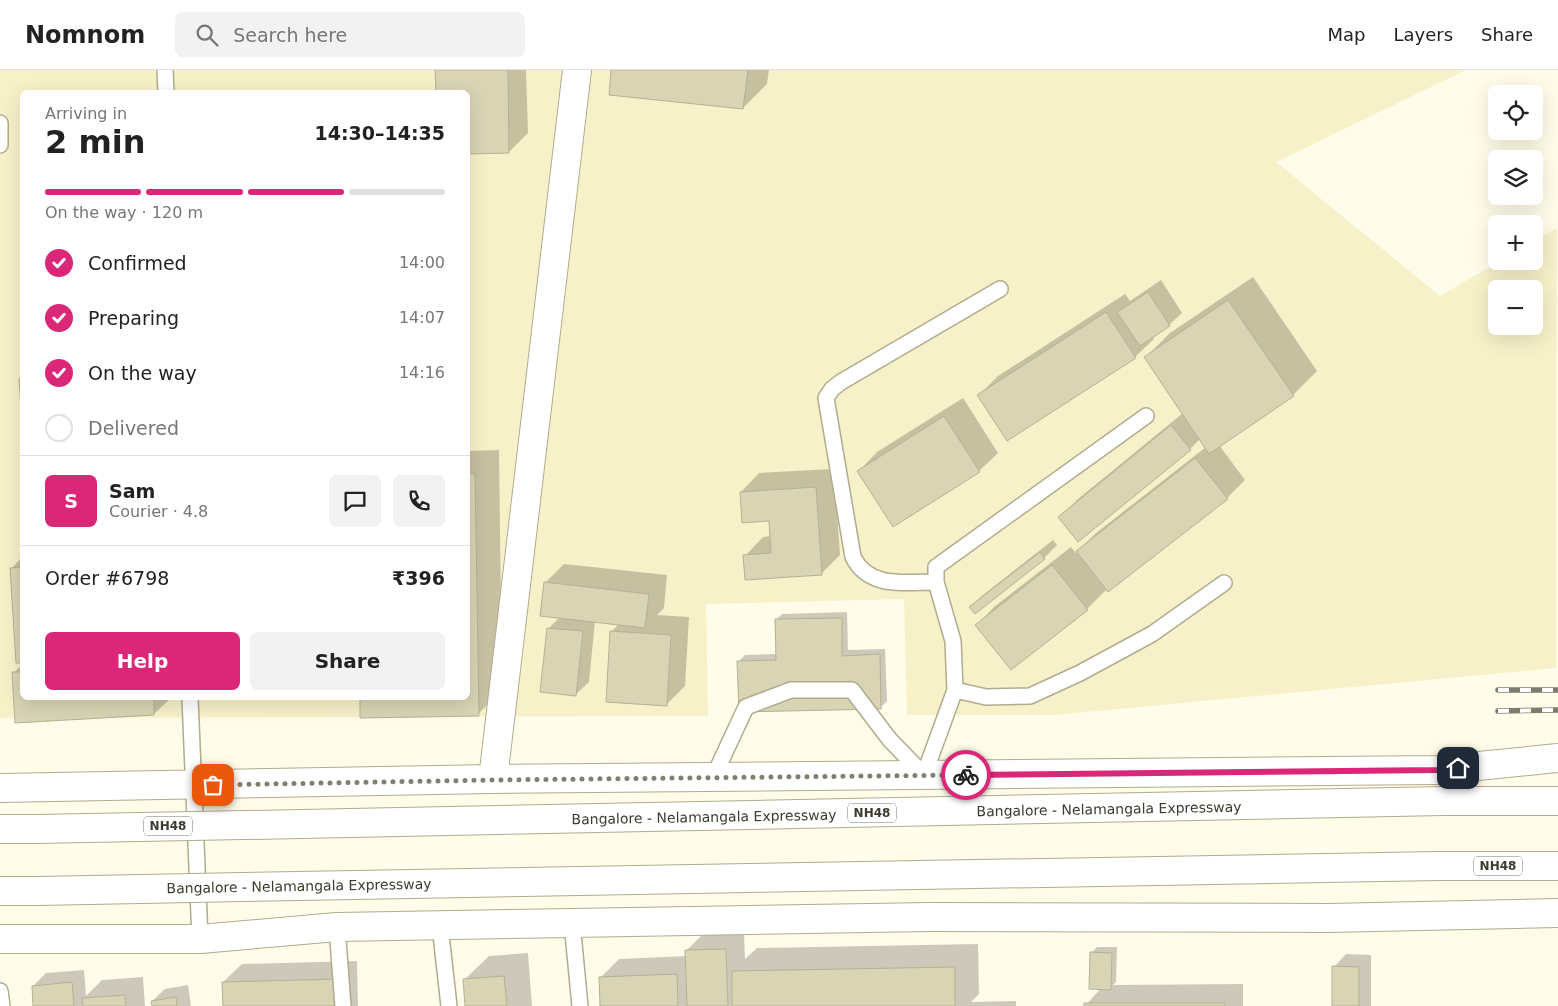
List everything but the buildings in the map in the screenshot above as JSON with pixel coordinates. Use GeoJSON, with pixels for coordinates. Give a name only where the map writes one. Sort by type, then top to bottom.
{"type":"FeatureCollection","features":[{"type":"Feature","properties":{"kind":"main road"},"geometry":{"type":"LineString","coordinates":[[492,780],[577,70]]}},
{"type":"Feature","properties":{"kind":"main road"},"geometry":{"type":"LineString","coordinates":[[0,788],[492,780],[1438,770],[1558,758]]}},
{"type":"Feature","properties":{"kind":"main road"},"geometry":{"type":"LineString","coordinates":[[1443,801],[1558,786]]}},
{"type":"Feature","properties":{"kind":"main road","name":"Bangalore - Nelamangala Expressway"},"geometry":{"type":"LineString","coordinates":[[0,829],[1443,801],[1558,801]]}},
{"type":"Feature","properties":{"kind":"main road","name":"Bangalore - Nelamangala Expressway"},"geometry":{"type":"LineString","coordinates":[[0,891],[1438,866],[1558,866]]}},
{"type":"Feature","properties":{"kind":"main road"},"geometry":{"type":"LineString","coordinates":[[0,939],[200,939],[337,927],[929,917],[1329,918],[1558,913]]}},
{"type":"Feature","properties":{"kind":"lane"},"geometry":{"type":"LineString","coordinates":[[165,70],[166,90]]}},
{"type":"Feature","properties":{"kind":"lane"},"geometry":{"type":"LineString","coordinates":[[0,123],[0,145]]}},
{"type":"Feature","properties":{"kind":"lane"},"geometry":{"type":"LineString","coordinates":[[936,582],[896,582],[873,578],[860,570],[853,557],[826,398],[832,389],[841,382],[1000,289]]}},
{"type":"Feature","properties":{"kind":"lane"},"geometry":{"type":"LineString","coordinates":[[713,778],[746,707],[791,690],[852,690],[890,740],[924,775],[955,690],[953,641],[936,582],[935,569],[938,564],[1146,416]]}},
{"type":"Feature","properties":{"kind":"lane"},"geometry":{"type":"LineString","coordinates":[[955,690],[986,697],[1030,696],[1080,673],[1152,634],[1224,584]]}},
{"type":"Feature","properties":{"kind":"lane"},"geometry":{"type":"LineString","coordinates":[[190,700],[200,939]]}},
{"type":"Feature","properties":{"kind":"lane"},"geometry":{"type":"LineString","coordinates":[[572,923],[580,1006]]}},
{"type":"Feature","properties":{"kind":"lane"},"geometry":{"type":"LineString","coordinates":[[440,926],[449,1006]]}},
{"type":"Feature","properties":{"kind":"lane"},"geometry":{"type":"LineString","coordinates":[[337,927],[343,1006]]}},
{"type":"Feature","properties":{"kind":"lane"},"geometry":{"type":"LineString","coordinates":[[0,991],[2,1006]]}},
{"type":"Feature","properties":{"kind":"shaded area"},"geometry":{"type":"Polygon","coordinates":[[[0,70],[1466,70],[1276,162],[1440,296],[1488,268],[1488,270],[1543,270],[1543,236],[1557,228],[1556,668],[1054,715],[907,715],[904,599],[706,604],[708,716],[0,718],[0,70]]]}},
{"type":"Feature","properties":{"kind":"railway"},"geometry":{"type":"LineString","coordinates":[[1498,690],[1558,690]]}},
{"type":"Feature","properties":{"kind":"railway"},"geometry":{"type":"LineString","coordinates":[[1498,711],[1558,710]]}},
{"type":"Feature","properties":{"kind":"way so far"},"geometry":{"type":"LineString","coordinates":[[213,785],[966,775]]}},
{"type":"Feature","properties":{"kind":"route"},"geometry":{"type":"LineString","coordinates":[[966,775],[1438,770],[1458,768]]}}]}
